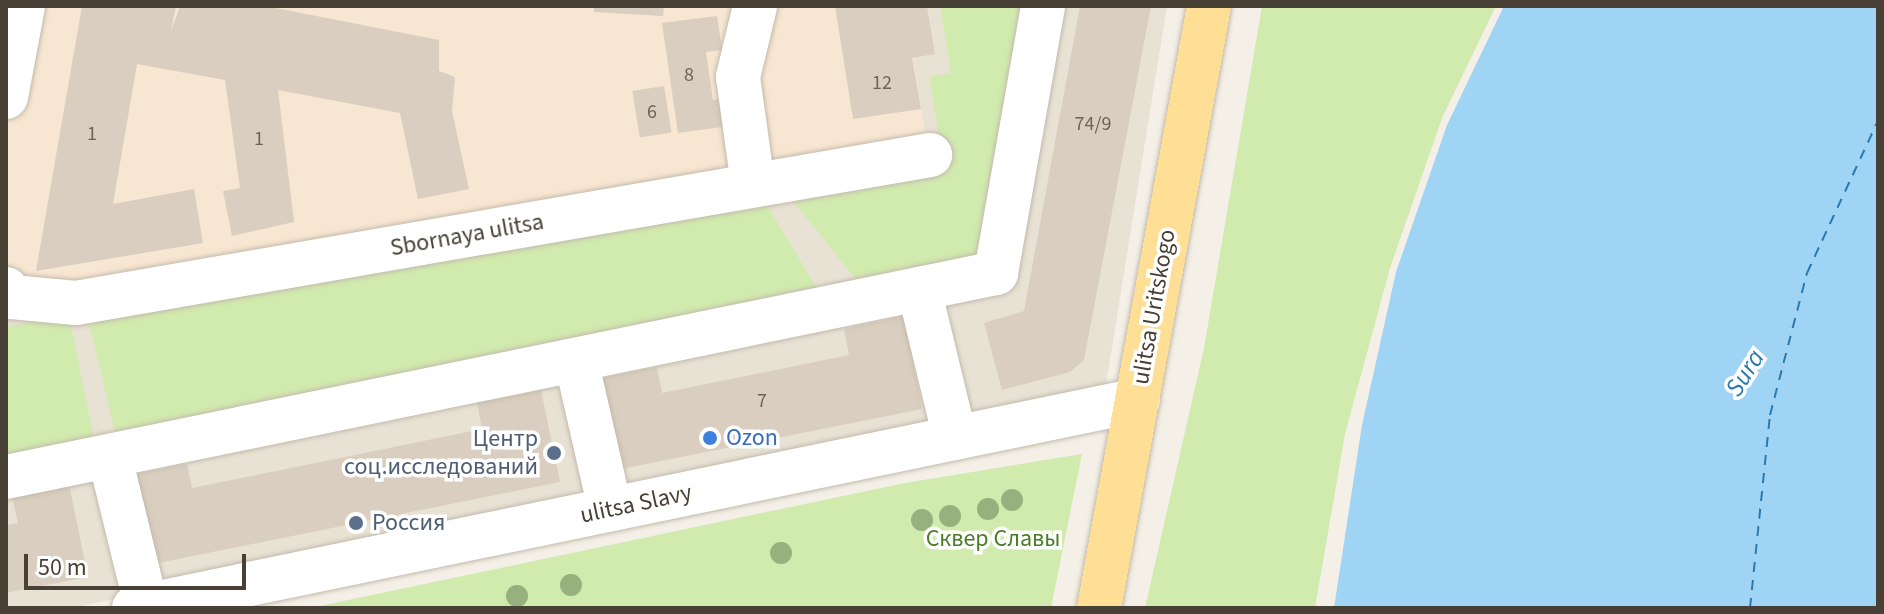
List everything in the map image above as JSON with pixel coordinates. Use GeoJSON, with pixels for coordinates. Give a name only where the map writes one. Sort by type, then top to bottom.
{"type":"FeatureCollection","features":[{"type":"Feature","properties":{"kind":"main road","name":"ulitsa Uritskogo"},"geometry":{"type":"LineString","coordinates":[[1099,608],[1209,6]]}},
{"type":"Feature","properties":{"kind":"street"},"geometry":{"type":"LineString","coordinates":[[6,97],[23,6]]}},
{"type":"Feature","properties":{"kind":"street"},"geometry":{"type":"LineString","coordinates":[[753,185],[738,77],[755,6]]}},
{"type":"Feature","properties":{"kind":"street"},"geometry":{"type":"LineString","coordinates":[[6,477],[996,273],[1043,6]]}},
{"type":"Feature","properties":{"kind":"street","name":"Sbornaya ulitsa"},"geometry":{"type":"LineString","coordinates":[[6,289],[12,297],[76,303],[930,155]]}},
{"type":"Feature","properties":{"kind":"street"},"geometry":{"type":"LineString","coordinates":[[919,289],[955,438]]}},
{"type":"Feature","properties":{"kind":"street"},"geometry":{"type":"LineString","coordinates":[[576,360],[610,509]]}},
{"type":"Feature","properties":{"kind":"street","name":"ulitsa Slavy"},"geometry":{"type":"LineString","coordinates":[[140,607],[1138,400]]}},
{"type":"Feature","properties":{"kind":"street"},"geometry":{"type":"LineString","coordinates":[[110,458],[140,607]]}},
{"type":"Feature","properties":{"kind":"shaded area"},"geometry":{"type":"Polygon","coordinates":[[[6,6],[927,6],[935,54],[913,58],[926,138],[70,297],[6,278],[6,6]]]}},
{"type":"Feature","properties":{"kind":"shaded area"},"geometry":{"type":"Polygon","coordinates":[[[927,6],[1167,6],[1106,385],[72,608],[6,608],[6,278],[921,109],[912,58],[927,6]]]}},
{"type":"Feature","properties":{"kind":"green space"},"geometry":{"type":"Polygon","coordinates":[[[940,6],[1034,6],[989,261],[865,291],[786,192],[944,167],[929,77],[951,73],[940,6]]]}},
{"type":"Feature","properties":{"kind":"green space"},"geometry":{"type":"Polygon","coordinates":[[[1262,6],[1496,6],[1442,118],[1390,268],[1345,434],[1315,608],[1145,608],[1204,348],[1262,6]]]}},
{"type":"Feature","properties":{"kind":"green space"},"geometry":{"type":"Polygon","coordinates":[[[761,195],[822,297],[118,445],[86,310],[761,195]]]}},
{"type":"Feature","properties":{"kind":"green space"},"geometry":{"type":"Polygon","coordinates":[[[69,315],[94,440],[6,458],[6,327],[69,315]]]}},
{"type":"Feature","properties":{"kind":"green space","name":"Сквер Славы"},"geometry":{"type":"Polygon","coordinates":[[[1082,454],[1051,608],[310,608],[905,483],[1082,454]]]}},
{"type":"Feature","properties":{"kind":"water","name":"Sura"},"geometry":{"type":"Polygon","coordinates":[[[1504,6],[1878,6],[1878,608],[1334,608],[1362,425],[1396,272],[1447,125],[1504,6]]]}},
{"type":"Feature","properties":{"kind":"building"},"geometry":{"type":"Polygon","coordinates":[[[82,6],[176,6],[171,31],[180,6],[265,6],[439,40],[439,71],[455,77],[452,111],[469,189],[418,199],[400,113],[278,90],[294,222],[232,236],[223,191],[240,188],[225,80],[137,64],[113,204],[194,189],[203,243],[36,271],[82,6]]]}},
{"type":"Feature","properties":{"kind":"building"},"geometry":{"type":"Polygon","coordinates":[[[594,6],[664,6],[663,16],[594,12],[594,6]]]}},
{"type":"Feature","properties":{"kind":"building"},"geometry":{"type":"Polygon","coordinates":[[[835,6],[927,6],[935,54],[912,58],[921,109],[853,119],[835,6]]]}},
{"type":"Feature","properties":{"kind":"building"},"geometry":{"type":"Polygon","coordinates":[[[1080,6],[1151,6],[1084,360],[1070,372],[1002,390],[984,323],[1024,311],[1080,6]]]}},
{"type":"Feature","properties":{"kind":"building"},"geometry":{"type":"Polygon","coordinates":[[[717,16],[722,50],[706,52],[713,100],[725,98],[729,126],[678,133],[662,23],[717,16]]]}},
{"type":"Feature","properties":{"kind":"building"},"geometry":{"type":"Polygon","coordinates":[[[664,86],[671,132],[640,137],[632,91],[664,86]]]}},
{"type":"Feature","properties":{"kind":"building"},"geometry":{"type":"Polygon","coordinates":[[[904,316],[922,409],[616,470],[598,379],[657,367],[662,393],[849,355],[844,329],[904,316]]]}},
{"type":"Feature","properties":{"kind":"building"},"geometry":{"type":"Polygon","coordinates":[[[541,390],[560,482],[153,564],[135,474],[187,464],[192,488],[482,429],[477,403],[541,390]]]}},
{"type":"Feature","properties":{"kind":"building"},"geometry":{"type":"Polygon","coordinates":[[[69,484],[88,577],[6,593],[6,525],[18,523],[12,496],[69,484]]]}},
{"type":"Feature","properties":{"kind":"ferry route"},"geometry":{"type":"LineString","coordinates":[[1750,608],[1770,415],[1807,273],[1878,121]]}},
{"type":"Feature","properties":{"kind":"place","name":"Ozon"},"geometry":{"type":"Point","coordinates":[710,438]}},
{"type":"Feature","properties":{"kind":"place","name":"Центр соц.исследований"},"geometry":{"type":"Point","coordinates":[554,453]}},
{"type":"Feature","properties":{"kind":"place","name":"Россия"},"geometry":{"type":"Point","coordinates":[356,523]}}]}
